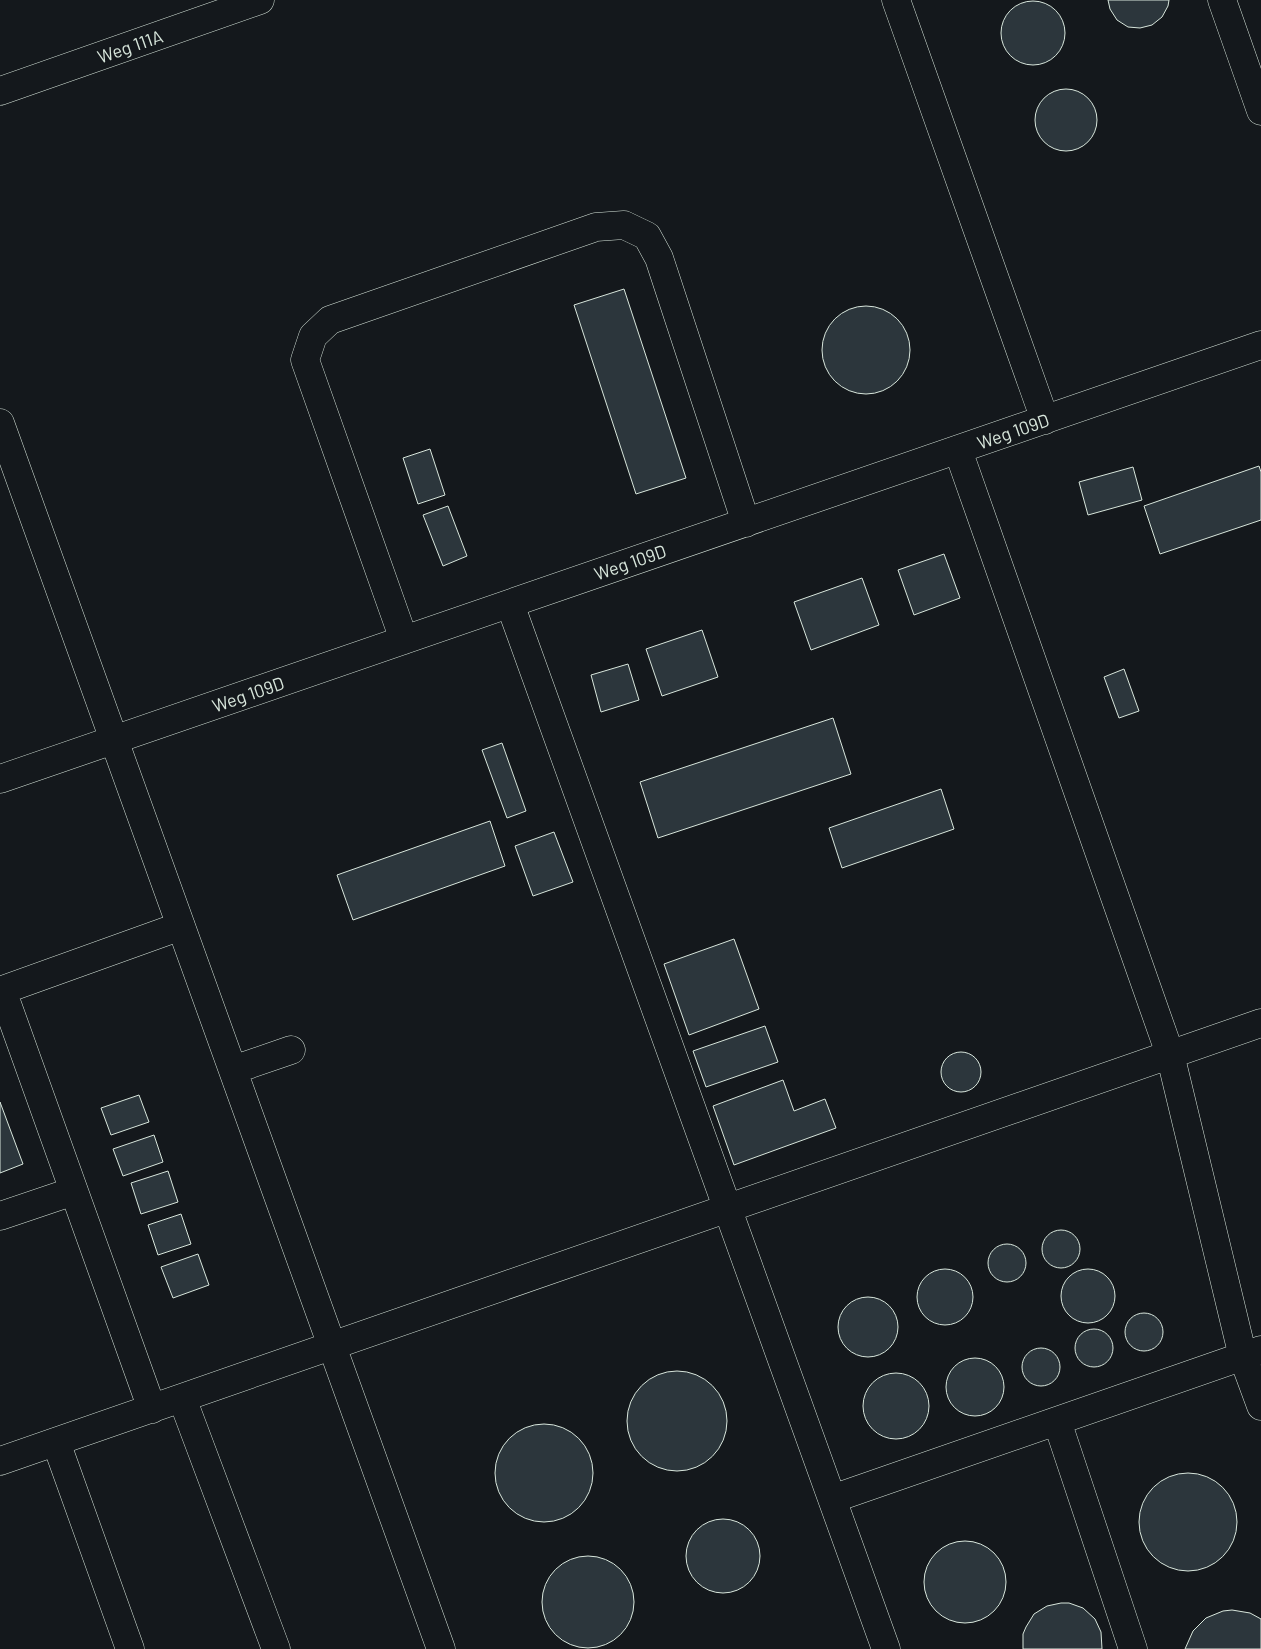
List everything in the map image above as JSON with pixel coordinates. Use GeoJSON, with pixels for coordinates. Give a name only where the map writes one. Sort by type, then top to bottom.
{"type":"FeatureCollection","features":[{"type":"Feature","properties":{"kind":"lane","name":"Weg 111A"},"geometry":{"type":"LineString","coordinates":[[0,91],[260,0]]}},
{"type":"Feature","properties":{"kind":"lane"},"geometry":{"type":"LineString","coordinates":[[896,0],[1045,420]]}},
{"type":"Feature","properties":{"kind":"lane"},"geometry":{"type":"LineString","coordinates":[[1222,0],[1261,111]]}},
{"type":"Feature","properties":{"kind":"lane"},"geometry":{"type":"LineString","coordinates":[[404,640],[305,360],[313,336],[330,320],[596,227],[624,225],[647,236],[658,258],[746,523]]}},
{"type":"Feature","properties":{"kind":"lane","name":"Weg 109D"},"geometry":{"type":"LineString","coordinates":[[0,780],[1261,345]]}},
{"type":"Feature","properties":{"kind":"lane"},"geometry":{"type":"LineString","coordinates":[[0,423],[441,1649]]}},
{"type":"Feature","properties":{"kind":"lane"},"geometry":{"type":"LineString","coordinates":[[958,450],[1170,1054],[1252,1353],[1261,1406]]}},
{"type":"Feature","properties":{"kind":"lane"},"geometry":{"type":"LineString","coordinates":[[510,604],[886,1649]]}},
{"type":"Feature","properties":{"kind":"lane"},"geometry":{"type":"LineString","coordinates":[[152,1408],[1,990],[181,926]]}},
{"type":"Feature","properties":{"kind":"lane"},"geometry":{"type":"LineString","coordinates":[[0,1461],[1261,1023]]}},
{"type":"Feature","properties":{"kind":"lane"},"geometry":{"type":"LineString","coordinates":[[233,1070],[290,1050]]}},
{"type":"Feature","properties":{"kind":"lane"},"geometry":{"type":"LineString","coordinates":[[0,1216],[74,1191]]}},
{"type":"Feature","properties":{"kind":"lane"},"geometry":{"type":"LineString","coordinates":[[832,1499],[1252,1353]]}},
{"type":"Feature","properties":{"kind":"lane"},"geometry":{"type":"LineString","coordinates":[[182,1398],[276,1649]]}},
{"type":"Feature","properties":{"kind":"lane"},"geometry":{"type":"LineString","coordinates":[[1057,1421],[1133,1649]]}},
{"type":"Feature","properties":{"kind":"lane"},"geometry":{"type":"LineString","coordinates":[[56,1442],[130,1649]]}},
{"type":"Feature","properties":{"kind":"building"},"geometry":{"type":"Polygon","coordinates":[[[1108,0],[1169,0],[1162,17],[1152,25],[1140,28],[1128,27],[1117,20],[1110,9],[1108,0]]]}},
{"type":"Feature","properties":{"kind":"building"},"geometry":{"type":"Polygon","coordinates":[[[1033,1],[1045,4],[1056,10],[1062,21],[1065,33],[1062,45],[1056,56],[1045,62],[1033,65],[1021,62],[1010,56],[1004,45],[1001,33],[1004,21],[1010,10],[1021,4],[1033,1]]]}},
{"type":"Feature","properties":{"kind":"building"},"geometry":{"type":"Polygon","coordinates":[[[1066,89],[1078,92],[1088,98],[1094,108],[1097,120],[1094,132],[1088,142],[1078,148],[1066,151],[1054,148],[1044,142],[1038,132],[1035,120],[1038,108],[1044,98],[1054,92],[1066,89]]]}},
{"type":"Feature","properties":{"kind":"building"},"geometry":{"type":"Polygon","coordinates":[[[624,289],[686,478],[636,494],[574,305],[624,289]]]}},
{"type":"Feature","properties":{"kind":"building"},"geometry":{"type":"Polygon","coordinates":[[[866,306],[883,309],[891,313],[903,325],[907,333],[910,350],[907,367],[903,375],[891,387],[883,391],[866,394],[849,391],[841,387],[829,375],[825,367],[822,350],[825,333],[829,325],[841,313],[849,309],[866,306]]]}},
{"type":"Feature","properties":{"kind":"building"},"geometry":{"type":"Polygon","coordinates":[[[430,449],[445,495],[418,504],[403,458],[430,449]]]}},
{"type":"Feature","properties":{"kind":"building"},"geometry":{"type":"Polygon","coordinates":[[[1259,466],[1261,472],[1261,520],[1160,554],[1144,506],[1259,466]]]}},
{"type":"Feature","properties":{"kind":"building"},"geometry":{"type":"Polygon","coordinates":[[[1133,467],[1142,500],[1088,515],[1079,482],[1133,467]]]}},
{"type":"Feature","properties":{"kind":"building"},"geometry":{"type":"Polygon","coordinates":[[[448,506],[467,556],[443,566],[423,515],[448,506]]]}},
{"type":"Feature","properties":{"kind":"building"},"geometry":{"type":"Polygon","coordinates":[[[944,554],[960,598],[914,615],[898,570],[944,554]]]}},
{"type":"Feature","properties":{"kind":"building"},"geometry":{"type":"Polygon","coordinates":[[[862,578],[879,625],[811,650],[794,602],[862,578]]]}},
{"type":"Feature","properties":{"kind":"building"},"geometry":{"type":"Polygon","coordinates":[[[702,630],[718,677],[662,696],[646,649],[702,630]]]}},
{"type":"Feature","properties":{"kind":"building"},"geometry":{"type":"Polygon","coordinates":[[[628,664],[639,700],[601,712],[591,675],[628,664]]]}},
{"type":"Feature","properties":{"kind":"building"},"geometry":{"type":"Polygon","coordinates":[[[1124,669],[1139,711],[1119,718],[1104,677],[1124,669]]]}},
{"type":"Feature","properties":{"kind":"building"},"geometry":{"type":"Polygon","coordinates":[[[833,718],[851,774],[658,838],[640,782],[833,718]]]}},
{"type":"Feature","properties":{"kind":"building"},"geometry":{"type":"Polygon","coordinates":[[[502,743],[526,811],[507,818],[482,750],[502,743]]]}},
{"type":"Feature","properties":{"kind":"building"},"geometry":{"type":"Polygon","coordinates":[[[941,789],[954,829],[842,868],[829,828],[941,789]]]}},
{"type":"Feature","properties":{"kind":"building"},"geometry":{"type":"Polygon","coordinates":[[[490,821],[505,866],[353,920],[337,875],[490,821]]]}},
{"type":"Feature","properties":{"kind":"building"},"geometry":{"type":"Polygon","coordinates":[[[554,832],[573,882],[533,896],[515,846],[554,832]]]}},
{"type":"Feature","properties":{"kind":"building"},"geometry":{"type":"Polygon","coordinates":[[[734,939],[759,1009],[689,1035],[664,964],[734,939]]]}},
{"type":"Feature","properties":{"kind":"building"},"geometry":{"type":"Polygon","coordinates":[[[765,1026],[778,1062],[706,1087],[693,1051],[765,1026]]]}},
{"type":"Feature","properties":{"kind":"building"},"geometry":{"type":"Polygon","coordinates":[[[961,1052],[975,1058],[981,1072],[975,1086],[961,1092],[947,1086],[941,1072],[947,1058],[961,1052]]]}},
{"type":"Feature","properties":{"kind":"building"},"geometry":{"type":"Polygon","coordinates":[[[783,1080],[794,1111],[825,1099],[836,1128],[734,1165],[713,1106],[783,1080]]]}},
{"type":"Feature","properties":{"kind":"building"},"geometry":{"type":"Polygon","coordinates":[[[139,1095],[149,1122],[111,1135],[101,1108],[139,1095]]]}},
{"type":"Feature","properties":{"kind":"building"},"geometry":{"type":"Polygon","coordinates":[[[0,1102],[23,1164],[0,1173],[0,1102]]]}},
{"type":"Feature","properties":{"kind":"building"},"geometry":{"type":"Polygon","coordinates":[[[154,1135],[163,1162],[123,1176],[113,1149],[154,1135]]]}},
{"type":"Feature","properties":{"kind":"building"},"geometry":{"type":"Polygon","coordinates":[[[168,1171],[178,1202],[141,1214],[131,1183],[168,1171]]]}},
{"type":"Feature","properties":{"kind":"building"},"geometry":{"type":"Polygon","coordinates":[[[181,1214],[191,1244],[158,1255],[148,1225],[181,1214]]]}},
{"type":"Feature","properties":{"kind":"building"},"geometry":{"type":"Polygon","coordinates":[[[1061,1230],[1068,1231],[1074,1236],[1079,1242],[1079,1256],[1074,1262],[1068,1267],[1061,1268],[1054,1267],[1048,1262],[1043,1256],[1042,1249],[1043,1242],[1048,1236],[1054,1231],[1061,1230]]]}},
{"type":"Feature","properties":{"kind":"building"},"geometry":{"type":"Polygon","coordinates":[[[1007,1244],[1014,1245],[1020,1250],[1025,1256],[1025,1270],[1020,1276],[1014,1281],[1007,1282],[1000,1281],[994,1276],[989,1270],[988,1263],[989,1256],[994,1250],[1000,1245],[1007,1244]]]}},
{"type":"Feature","properties":{"kind":"building"},"geometry":{"type":"Polygon","coordinates":[[[198,1254],[209,1285],[173,1298],[161,1267],[198,1254]]]}},
{"type":"Feature","properties":{"kind":"building"},"geometry":{"type":"Polygon","coordinates":[[[945,1269],[965,1277],[973,1297],[965,1317],[945,1325],[925,1317],[917,1297],[925,1277],[945,1269]]]}},
{"type":"Feature","properties":{"kind":"building"},"geometry":{"type":"Polygon","coordinates":[[[1083,1269],[1093,1269],[1103,1273],[1111,1281],[1115,1296],[1111,1311],[1103,1319],[1093,1323],[1083,1323],[1073,1319],[1065,1311],[1061,1301],[1061,1291],[1065,1281],[1073,1273],[1083,1269]]]}},
{"type":"Feature","properties":{"kind":"building"},"geometry":{"type":"Polygon","coordinates":[[[862,1297],[874,1297],[885,1302],[893,1310],[898,1321],[896,1339],[885,1352],[874,1357],[862,1357],[851,1352],[843,1344],[838,1333],[838,1321],[843,1310],[851,1302],[862,1297]]]}},
{"type":"Feature","properties":{"kind":"building"},"geometry":{"type":"Polygon","coordinates":[[[1144,1313],[1151,1314],[1157,1319],[1162,1325],[1162,1339],[1157,1345],[1151,1350],[1144,1351],[1137,1350],[1131,1345],[1126,1339],[1125,1332],[1126,1325],[1131,1319],[1137,1314],[1144,1313]]]}},
{"type":"Feature","properties":{"kind":"building"},"geometry":{"type":"Polygon","coordinates":[[[1094,1329],[1101,1330],[1107,1335],[1112,1341],[1112,1355],[1107,1361],[1101,1366],[1094,1367],[1087,1366],[1081,1361],[1076,1355],[1075,1348],[1076,1341],[1081,1335],[1087,1330],[1094,1329]]]}},
{"type":"Feature","properties":{"kind":"building"},"geometry":{"type":"Polygon","coordinates":[[[1041,1348],[1048,1349],[1054,1354],[1059,1360],[1059,1374],[1054,1380],[1048,1385],[1041,1386],[1034,1385],[1028,1380],[1023,1374],[1022,1367],[1023,1360],[1028,1354],[1034,1349],[1041,1348]]]}},
{"type":"Feature","properties":{"kind":"building"},"geometry":{"type":"Polygon","coordinates":[[[975,1358],[986,1360],[999,1371],[1004,1387],[1002,1398],[991,1411],[975,1416],[964,1414],[951,1403],[946,1387],[948,1376],[959,1363],[975,1358]]]}},
{"type":"Feature","properties":{"kind":"building"},"geometry":{"type":"Polygon","coordinates":[[[677,1371],[696,1375],[712,1386],[723,1402],[727,1421],[723,1440],[712,1456],[696,1467],[677,1471],[658,1467],[642,1456],[631,1440],[627,1421],[631,1402],[642,1386],[658,1375],[677,1371]]]}},
{"type":"Feature","properties":{"kind":"building"},"geometry":{"type":"Polygon","coordinates":[[[896,1373],[909,1376],[919,1383],[926,1393],[929,1406],[926,1419],[919,1429],[909,1436],[896,1439],[883,1436],[873,1429],[866,1419],[863,1406],[866,1393],[873,1383],[883,1376],[896,1373]]]}},
{"type":"Feature","properties":{"kind":"building"},"geometry":{"type":"Polygon","coordinates":[[[544,1424],[563,1428],[579,1438],[589,1454],[593,1473],[589,1492],[579,1508],[563,1518],[544,1522],[525,1518],[509,1508],[499,1492],[495,1473],[499,1454],[509,1438],[525,1428],[544,1424]]]}},
{"type":"Feature","properties":{"kind":"building"},"geometry":{"type":"Polygon","coordinates":[[[1188,1473],[1207,1477],[1223,1487],[1233,1503],[1237,1522],[1233,1541],[1223,1557],[1207,1567],[1188,1571],[1169,1567],[1153,1557],[1143,1541],[1139,1522],[1143,1503],[1153,1487],[1169,1477],[1188,1473]]]}},
{"type":"Feature","properties":{"kind":"building"},"geometry":{"type":"Polygon","coordinates":[[[723,1519],[744,1525],[754,1535],[760,1556],[754,1577],[744,1587],[723,1593],[702,1587],[692,1577],[686,1556],[692,1535],[702,1525],[723,1519]]]}},
{"type":"Feature","properties":{"kind":"building"},"geometry":{"type":"Polygon","coordinates":[[[965,1541],[981,1544],[994,1553],[1003,1566],[1006,1582],[1003,1598],[994,1611],[981,1620],[965,1623],[949,1620],[936,1611],[927,1598],[924,1582],[927,1566],[936,1553],[949,1544],[965,1541]]]}},
{"type":"Feature","properties":{"kind":"building"},"geometry":{"type":"Polygon","coordinates":[[[588,1556],[606,1560],[620,1570],[630,1584],[634,1602],[630,1620],[620,1634],[606,1644],[588,1648],[570,1644],[556,1634],[546,1620],[542,1602],[546,1584],[556,1570],[570,1560],[588,1556]]]}},
{"type":"Feature","properties":{"kind":"building"},"geometry":{"type":"Polygon","coordinates":[[[1069,1603],[1083,1608],[1095,1619],[1101,1632],[1102,1649],[1023,1649],[1023,1634],[1034,1614],[1047,1606],[1069,1603]]]}},
{"type":"Feature","properties":{"kind":"building"},"geometry":{"type":"Polygon","coordinates":[[[1232,1610],[1250,1613],[1261,1619],[1261,1649],[1185,1649],[1193,1631],[1206,1618],[1223,1611],[1232,1610]]]}}]}
